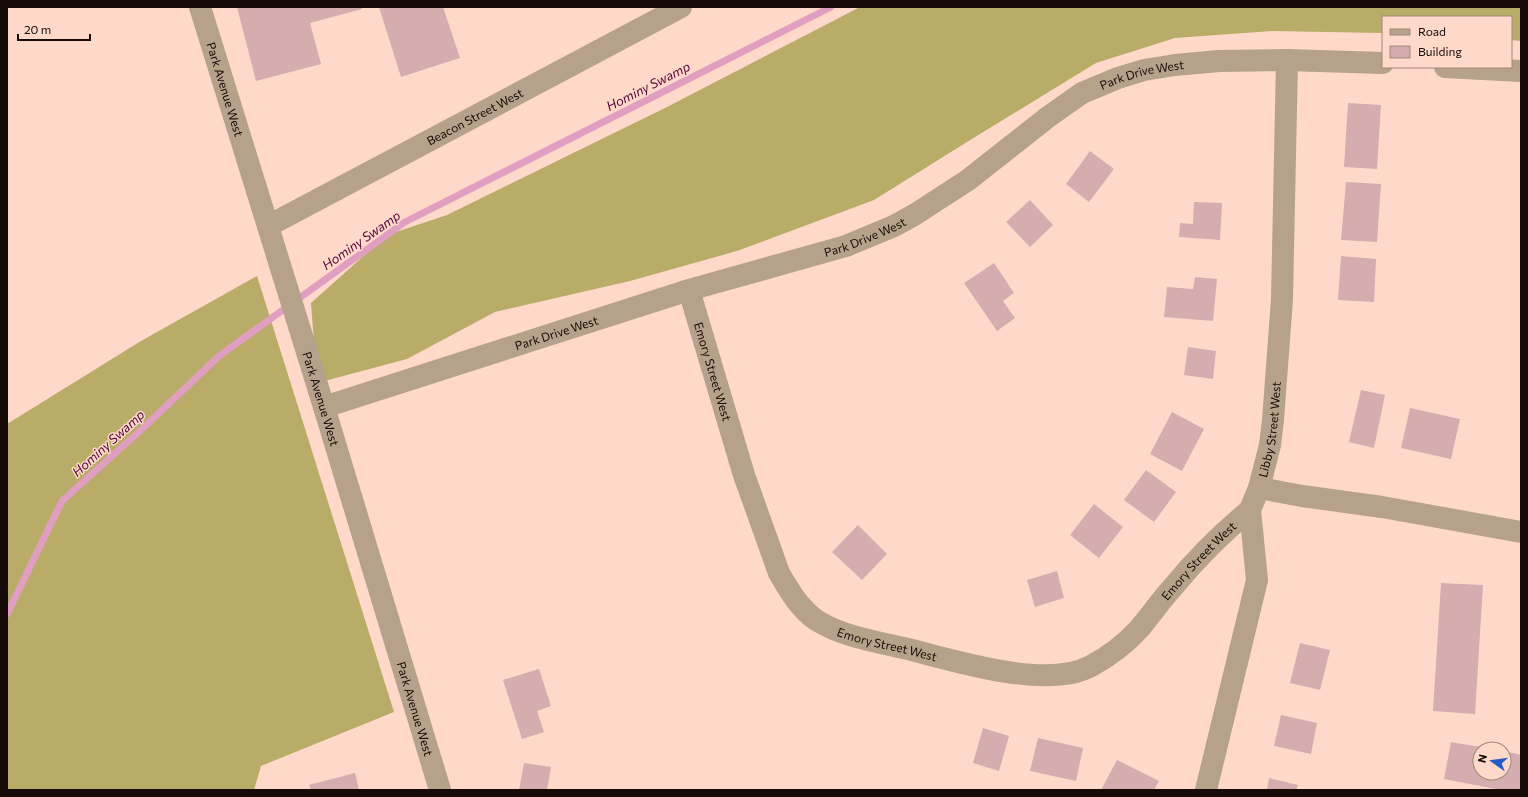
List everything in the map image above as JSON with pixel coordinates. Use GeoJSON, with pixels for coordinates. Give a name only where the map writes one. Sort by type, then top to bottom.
{"type":"FeatureCollection","features":[{"type":"Feature","properties":{"kind":"street","name":"Park Avenue West"},"geometry":{"type":"LineString","coordinates":[[200,7],[324,407],[440,790]]}},
{"type":"Feature","properties":{"kind":"street","name":"Beacon Street West"},"geometry":{"type":"LineString","coordinates":[[268,226],[682,7]]}},
{"type":"Feature","properties":{"kind":"street","name":"Park Drive West"},"geometry":{"type":"LineString","coordinates":[[324,407],[689,290],[846,246],[894,226],[914,215],[968,180],[1048,117],[1077,97],[1118,78],[1144,70],[1175,65],[1219,61],[1287,60],[1382,63]]}},
{"type":"Feature","properties":{"kind":"street","name":"Libby Street West"},"geometry":{"type":"LineString","coordinates":[[1206,790],[1257,580],[1250,510],[1259,488],[1270,445],[1273,420],[1282,299],[1287,60]]}},
{"type":"Feature","properties":{"kind":"street"},"geometry":{"type":"LineString","coordinates":[[1460,68],[1521,72]]}},
{"type":"Feature","properties":{"kind":"street","name":"Emory Street West"},"geometry":{"type":"LineString","coordinates":[[689,290],[744,475],[779,573],[787,588],[800,606],[816,619],[839,631],[861,638],[989,670],[1020,674],[1051,675],[1067,674],[1079,671],[1091,666],[1118,647],[1138,630],[1183,575],[1225,531],[1250,510]]}},
{"type":"Feature","properties":{"kind":"street"},"geometry":{"type":"LineString","coordinates":[[1259,488],[1302,496],[1382,507],[1521,532]]}},
{"type":"Feature","properties":{"kind":"shaded area"},"geometry":{"type":"Polygon","coordinates":[[[860,7],[1521,7],[1521,41],[1512,40],[1512,16],[1382,16],[1382,33],[1272,31],[1175,38],[1096,63],[874,200],[737,251],[630,281],[495,312],[407,359],[317,383],[311,303],[387,235],[447,215],[667,107],[860,7]]]}},
{"type":"Feature","properties":{"kind":"shaded area"},"geometry":{"type":"Polygon","coordinates":[[[257,276],[394,712],[261,766],[254,790],[7,790],[7,424],[141,341],[257,276]]]}},
{"type":"Feature","properties":{"kind":"building"},"geometry":{"type":"Polygon","coordinates":[[[237,7],[362,7],[362,9],[310,23],[321,64],[256,81],[237,7]]]}},
{"type":"Feature","properties":{"kind":"building"},"geometry":{"type":"Polygon","coordinates":[[[379,7],[443,7],[460,58],[401,77],[379,7]]]}},
{"type":"Feature","properties":{"kind":"building"},"geometry":{"type":"Polygon","coordinates":[[[1348,103],[1381,105],[1377,169],[1344,167],[1348,103]]]}},
{"type":"Feature","properties":{"kind":"building"},"geometry":{"type":"Polygon","coordinates":[[[1090,151],[1114,169],[1089,202],[1066,184],[1090,151]]]}},
{"type":"Feature","properties":{"kind":"building"},"geometry":{"type":"Polygon","coordinates":[[[1346,182],[1381,184],[1377,242],[1341,240],[1346,182]]]}},
{"type":"Feature","properties":{"kind":"building"},"geometry":{"type":"Polygon","coordinates":[[[1030,200],[1053,225],[1030,247],[1006,222],[1030,200]]]}},
{"type":"Feature","properties":{"kind":"building"},"geometry":{"type":"Polygon","coordinates":[[[1194,202],[1222,203],[1220,240],[1179,237],[1180,223],[1193,224],[1194,202]]]}},
{"type":"Feature","properties":{"kind":"building"},"geometry":{"type":"Polygon","coordinates":[[[1341,256],[1376,259],[1374,302],[1338,300],[1341,256]]]}},
{"type":"Feature","properties":{"kind":"building"},"geometry":{"type":"Polygon","coordinates":[[[994,263],[1014,293],[1003,301],[1015,318],[997,331],[964,283],[994,263]]]}},
{"type":"Feature","properties":{"kind":"building"},"geometry":{"type":"Polygon","coordinates":[[[1195,277],[1217,279],[1213,321],[1164,317],[1167,287],[1193,289],[1195,277]]]}},
{"type":"Feature","properties":{"kind":"building"},"geometry":{"type":"Polygon","coordinates":[[[1188,347],[1216,351],[1213,379],[1184,375],[1188,347]]]}},
{"type":"Feature","properties":{"kind":"building"},"geometry":{"type":"Polygon","coordinates":[[[1361,390],[1385,395],[1374,448],[1349,442],[1361,390]]]}},
{"type":"Feature","properties":{"kind":"building"},"geometry":{"type":"Polygon","coordinates":[[[1410,408],[1460,419],[1451,459],[1401,448],[1410,408]]]}},
{"type":"Feature","properties":{"kind":"building"},"geometry":{"type":"Polygon","coordinates":[[[1172,412],[1204,429],[1182,471],[1150,454],[1172,412]]]}},
{"type":"Feature","properties":{"kind":"building"},"geometry":{"type":"Polygon","coordinates":[[[1146,470],[1176,492],[1154,522],[1124,500],[1146,470]]]}},
{"type":"Feature","properties":{"kind":"building"},"geometry":{"type":"Polygon","coordinates":[[[1094,504],[1123,527],[1099,558],[1070,535],[1094,504]]]}},
{"type":"Feature","properties":{"kind":"building"},"geometry":{"type":"Polygon","coordinates":[[[858,525],[887,554],[862,580],[832,552],[858,525]]]}},
{"type":"Feature","properties":{"kind":"building"},"geometry":{"type":"Polygon","coordinates":[[[1057,571],[1064,598],[1035,607],[1027,580],[1057,571]]]}},
{"type":"Feature","properties":{"kind":"building"},"geometry":{"type":"Polygon","coordinates":[[[1441,583],[1483,585],[1475,714],[1433,711],[1441,583]]]}},
{"type":"Feature","properties":{"kind":"building"},"geometry":{"type":"Polygon","coordinates":[[[1300,643],[1330,650],[1320,690],[1290,683],[1300,643]]]}},
{"type":"Feature","properties":{"kind":"building"},"geometry":{"type":"Polygon","coordinates":[[[539,669],[551,706],[537,711],[544,732],[522,739],[503,680],[539,669]]]}},
{"type":"Feature","properties":{"kind":"building"},"geometry":{"type":"Polygon","coordinates":[[[1281,715],[1317,723],[1311,754],[1274,746],[1281,715]]]}},
{"type":"Feature","properties":{"kind":"building"},"geometry":{"type":"Polygon","coordinates":[[[983,728],[1009,736],[999,771],[973,763],[983,728]]]}},
{"type":"Feature","properties":{"kind":"building"},"geometry":{"type":"Polygon","coordinates":[[[1038,738],[1083,748],[1076,781],[1030,771],[1038,738]]]}},
{"type":"Feature","properties":{"kind":"building"},"geometry":{"type":"Polygon","coordinates":[[[1451,742],[1472,746],[1472,781],[1512,781],[1512,753],[1521,755],[1521,790],[1501,790],[1444,779],[1451,742]]]}},
{"type":"Feature","properties":{"kind":"building"},"geometry":{"type":"Polygon","coordinates":[[[1117,760],[1159,781],[1154,790],[1101,790],[1117,760]]]}},
{"type":"Feature","properties":{"kind":"building"},"geometry":{"type":"Polygon","coordinates":[[[524,763],[551,767],[547,790],[519,790],[524,763]]]}},
{"type":"Feature","properties":{"kind":"building"},"geometry":{"type":"Polygon","coordinates":[[[355,773],[359,790],[311,790],[309,785],[355,773]]]}},
{"type":"Feature","properties":{"kind":"building"},"geometry":{"type":"Polygon","coordinates":[[[1269,778],[1298,785],[1296,790],[1267,790],[1269,778]]]}},
{"type":"Feature","properties":{"kind":"waterway","name":"Hominy Swamp"},"geometry":{"type":"LineString","coordinates":[[7,614],[62,501],[142,429],[219,356],[405,222],[831,7]]}}]}
